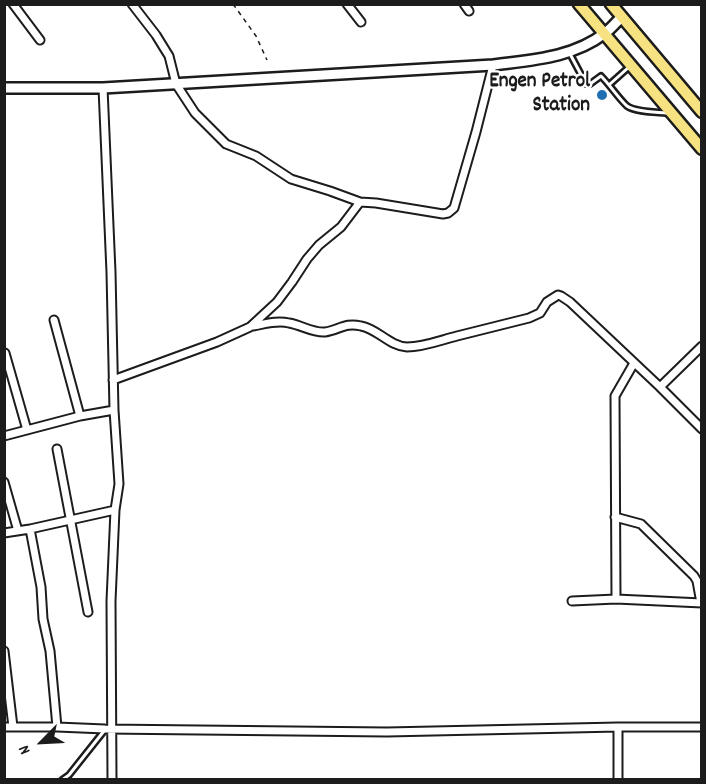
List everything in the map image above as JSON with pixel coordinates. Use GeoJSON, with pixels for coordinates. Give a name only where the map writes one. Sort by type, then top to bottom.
{"type":"FeatureCollection","features":[{"type":"Feature","properties":{"kind":"main road"},"geometry":{"type":"LineString","coordinates":[[579,4],[702,149]]}},
{"type":"Feature","properties":{"kind":"main road"},"geometry":{"type":"LineString","coordinates":[[611,4],[702,112]]}},
{"type":"Feature","properties":{"kind":"street"},"geometry":{"type":"LineString","coordinates":[[13,4],[40,40]]}},
{"type":"Feature","properties":{"kind":"street"},"geometry":{"type":"LineString","coordinates":[[132,4],[156,35],[168,56],[176,84],[195,113],[226,144],[256,156],[291,179],[360,202],[443,214],[454,208],[493,65]]}},
{"type":"Feature","properties":{"kind":"street"},"geometry":{"type":"LineString","coordinates":[[347,4],[361,22]]}},
{"type":"Feature","properties":{"kind":"street"},"geometry":{"type":"LineString","coordinates":[[4,88],[103,88],[493,65],[552,57],[569,52],[604,34],[622,17]]}},
{"type":"Feature","properties":{"kind":"street"},"geometry":{"type":"LineString","coordinates":[[103,88],[114,410],[119,484],[115,510],[111,601],[108,729],[112,780]]}},
{"type":"Feature","properties":{"kind":"street"},"geometry":{"type":"LineString","coordinates":[[250,327],[277,302],[307,259],[319,245],[341,227],[360,202]]}},
{"type":"Feature","properties":{"kind":"street"},"geometry":{"type":"LineString","coordinates":[[113,380],[225,339],[250,327],[282,321],[326,332],[343,326],[359,325],[394,344],[410,347],[529,318],[540,313],[550,299],[561,296],[570,302],[702,429]]}},
{"type":"Feature","properties":{"kind":"street"},"geometry":{"type":"LineString","coordinates":[[54,320],[80,416]]}},
{"type":"Feature","properties":{"kind":"street"},"geometry":{"type":"LineString","coordinates":[[660,387],[702,346]]}},
{"type":"Feature","properties":{"kind":"street"},"geometry":{"type":"LineString","coordinates":[[5,353],[27,430]]}},
{"type":"Feature","properties":{"kind":"street"},"geometry":{"type":"LineString","coordinates":[[616,599],[615,396],[634,363]]}},
{"type":"Feature","properties":{"kind":"street"},"geometry":{"type":"LineString","coordinates":[[4,436],[80,416],[114,410]]}},
{"type":"Feature","properties":{"kind":"street"},"geometry":{"type":"LineString","coordinates":[[57,449],[88,612]]}},
{"type":"Feature","properties":{"kind":"street"},"geometry":{"type":"LineString","coordinates":[[4,482],[18,531]]}},
{"type":"Feature","properties":{"kind":"street"},"geometry":{"type":"LineString","coordinates":[[4,533],[115,510]]}},
{"type":"Feature","properties":{"kind":"street"},"geometry":{"type":"LineString","coordinates":[[572,601],[616,599],[701,603],[694,576],[641,524],[615,518]]}},
{"type":"Feature","properties":{"kind":"street"},"geometry":{"type":"LineString","coordinates":[[30,529],[41,587],[43,620],[50,651],[57,727]]}},
{"type":"Feature","properties":{"kind":"street"},"geometry":{"type":"LineString","coordinates":[[4,651],[13,727]]}},
{"type":"Feature","properties":{"kind":"street"},"geometry":{"type":"LineString","coordinates":[[4,727],[387,732],[702,727]]}},
{"type":"Feature","properties":{"kind":"street"},"geometry":{"type":"LineString","coordinates":[[618,727],[618,780]]}},
{"type":"Feature","properties":{"kind":"lane"},"geometry":{"type":"LineString","coordinates":[[569,52],[586,84],[590,84],[601,76],[629,107],[644,111],[671,113]]}},
{"type":"Feature","properties":{"kind":"lane"},"geometry":{"type":"LineString","coordinates":[[610,84],[631,65]]}},
{"type":"Feature","properties":{"kind":"lane"},"geometry":{"type":"LineString","coordinates":[[62,780],[69,775],[108,729]]}},
{"type":"Feature","properties":{"kind":"path"},"geometry":{"type":"LineString","coordinates":[[233,4],[256,36],[267,60]]}},
{"type":"Feature","properties":{"kind":"place","name":"Engen Petrol Station"},"geometry":{"type":"Point","coordinates":[602,95]}}]}
